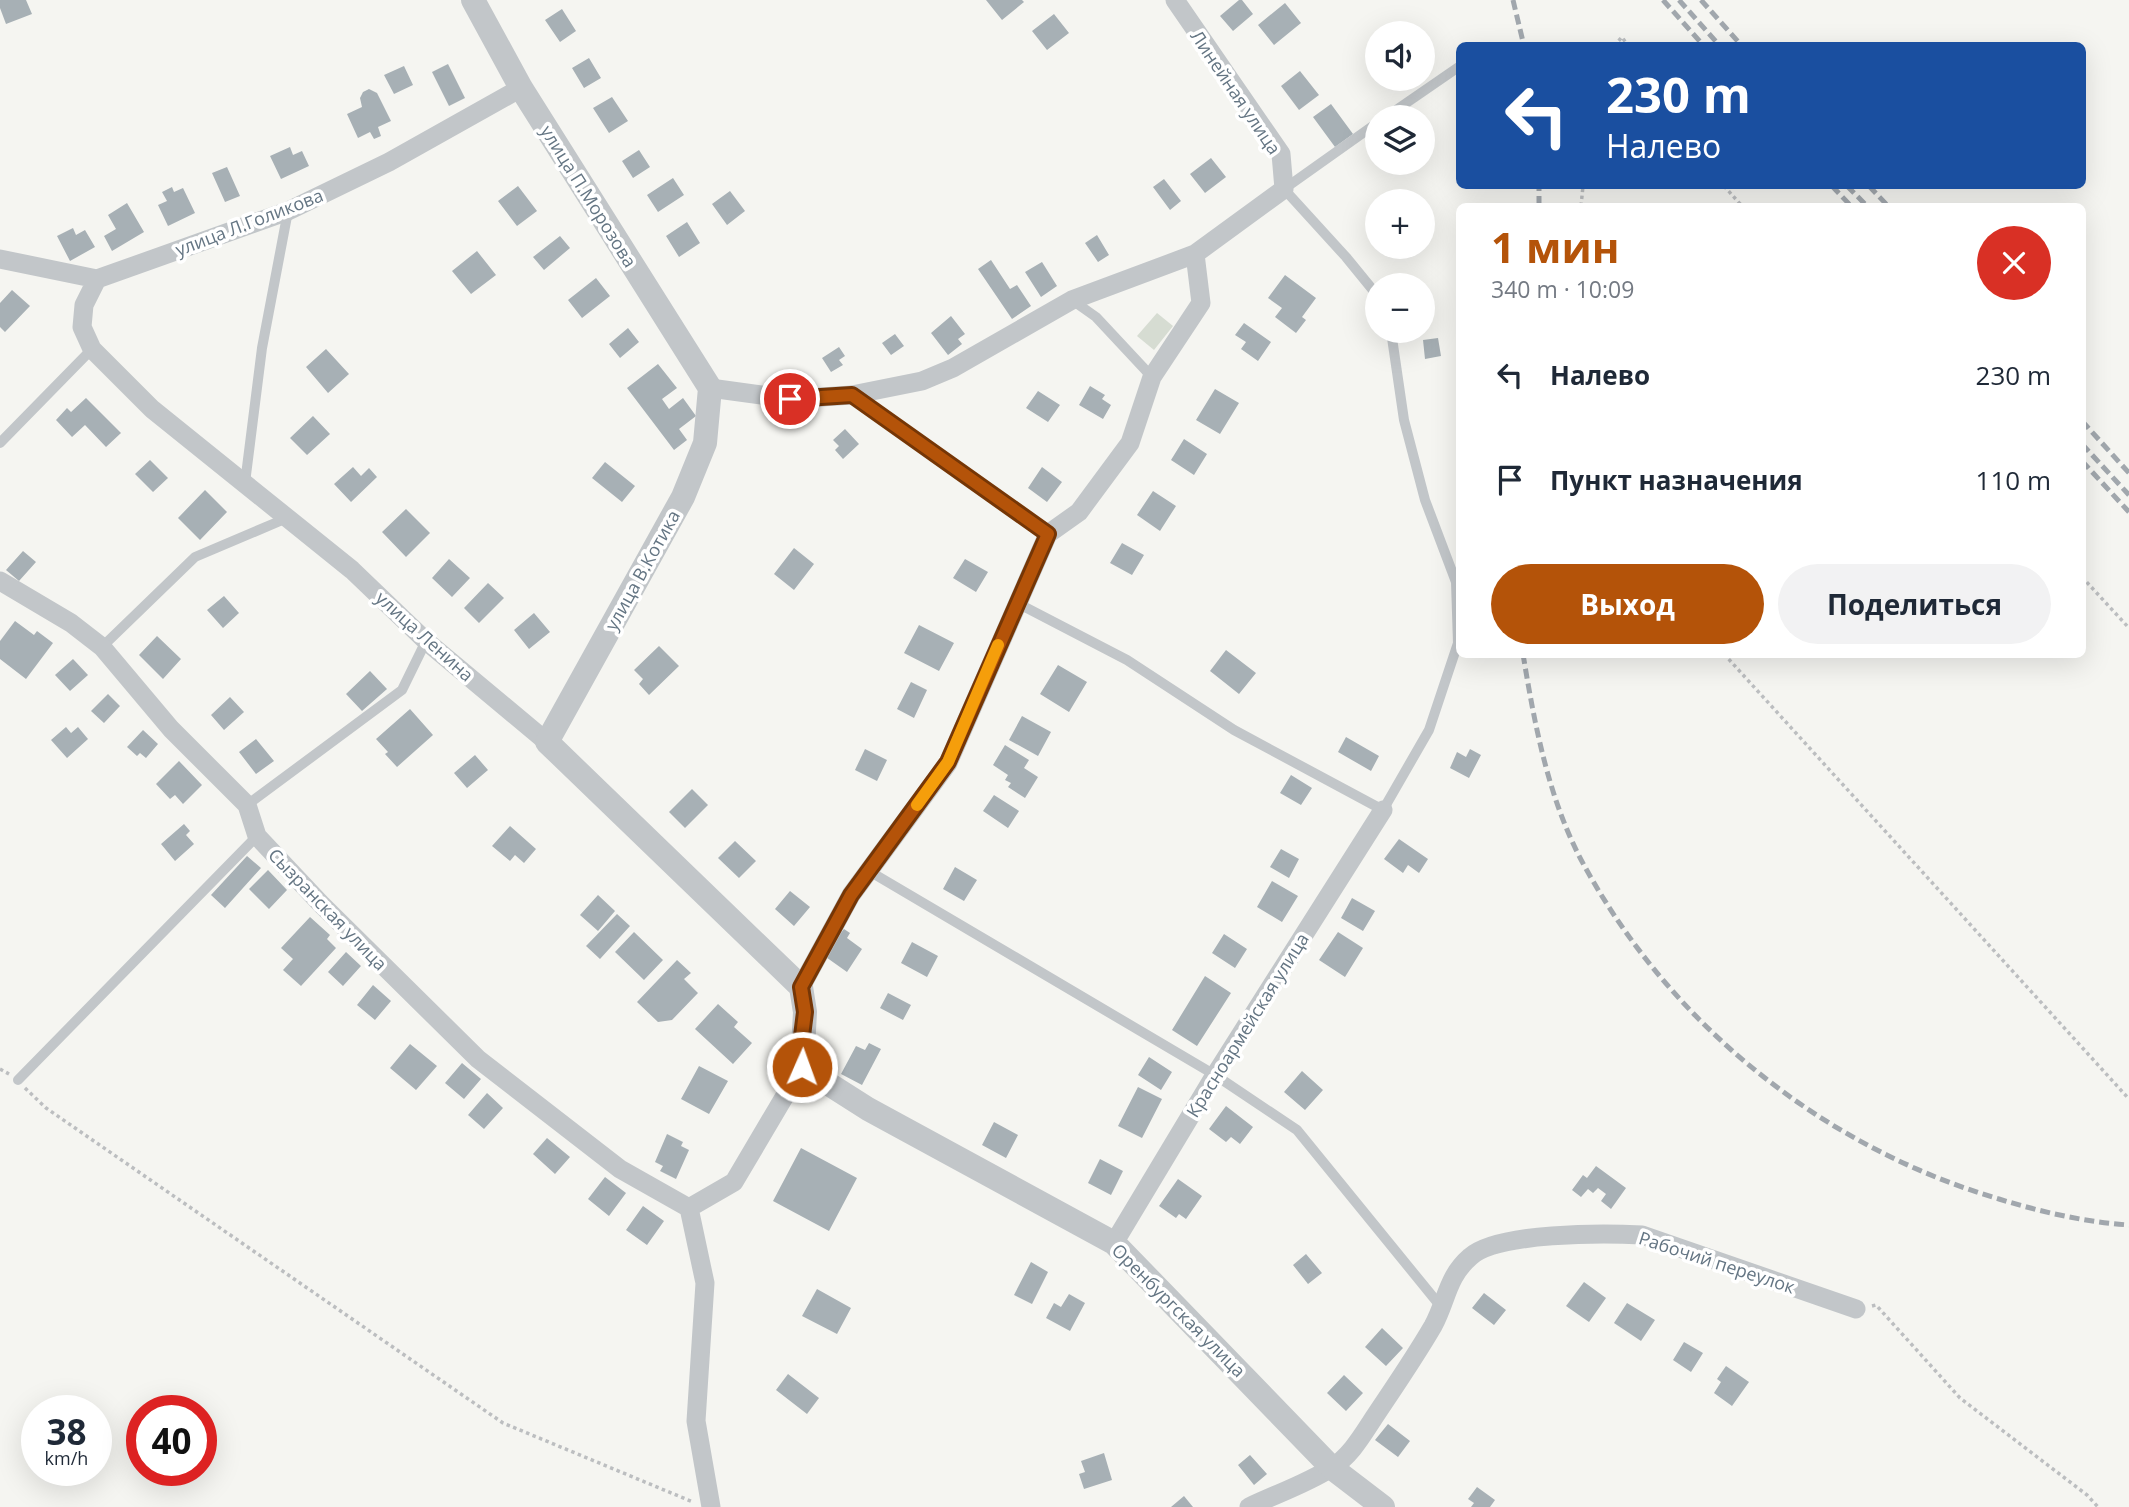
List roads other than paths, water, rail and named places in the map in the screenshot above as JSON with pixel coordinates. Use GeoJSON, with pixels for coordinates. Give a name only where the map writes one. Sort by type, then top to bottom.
{"type":"FeatureCollection","features":[{"type":"Feature","properties":{"kind":"street","name":"улица П.Морозова"},"geometry":{"type":"LineString","coordinates":[[473,0],[521,88],[710,388]]}},
{"type":"Feature","properties":{"kind":"street","name":"Линейная улица"},"geometry":{"type":"LineString","coordinates":[[1175,0],[1281,154],[1284,188]]}},
{"type":"Feature","properties":{"kind":"street","name":"улица Л.Голикова"},"geometry":{"type":"LineString","coordinates":[[97,279],[288,211],[389,162],[521,88]]}},
{"type":"Feature","properties":{"kind":"street"},"geometry":{"type":"LineString","coordinates":[[710,388],[790,399],[852,395],[922,380],[953,369],[1072,300],[1195,254],[1284,188]]}},
{"type":"Feature","properties":{"kind":"street"},"geometry":{"type":"LineString","coordinates":[[710,1507],[696,1421],[705,1283],[689,1208],[734,1182],[802,1067],[801,1044],[805,1012],[801,987],[851,895],[948,762],[1048,534],[1079,512],[1130,443],[1152,377],[1201,303],[1195,254]]}},
{"type":"Feature","properties":{"kind":"street"},"geometry":{"type":"LineString","coordinates":[[0,259],[97,279]]}},
{"type":"Feature","properties":{"kind":"street","name":"улица Ленина"},"geometry":{"type":"LineString","coordinates":[[97,279],[84,305],[82,327],[92,349],[152,409],[352,570],[426,640],[547,743],[801,987]]}},
{"type":"Feature","properties":{"kind":"street","name":"улица В.Котика"},"geometry":{"type":"LineString","coordinates":[[547,743],[683,497],[705,443],[710,388]]}},
{"type":"Feature","properties":{"kind":"street","name":"Сызранская улица"},"geometry":{"type":"LineString","coordinates":[[0,581],[71,622],[102,647],[172,729],[247,805],[257,836],[321,904],[478,1059],[620,1169],[689,1208]]}},
{"type":"Feature","properties":{"kind":"street","name":"Красноармейская улица"},"geometry":{"type":"LineString","coordinates":[[1114,1243],[1214,1075],[1383,810]]}},
{"type":"Feature","properties":{"kind":"street","name":"Оренбургская улица"},"geometry":{"type":"LineString","coordinates":[[802,1067],[868,1108],[1114,1243],[1332,1468],[1383,1507]]}},
{"type":"Feature","properties":{"kind":"street","name":"Рабочий переулок"},"geometry":{"type":"LineString","coordinates":[[1332,1468],[1350,1452],[1415,1356],[1443,1308],[1450,1281],[1471,1255],[1496,1244],[1523,1239],[1642,1235],[1856,1308]]}},
{"type":"Feature","properties":{"kind":"street"},"geometry":{"type":"LineString","coordinates":[[1249,1507],[1332,1468]]}},
{"type":"Feature","properties":{"kind":"lane"},"geometry":{"type":"LineString","coordinates":[[1403,105],[1456,69]]}},
{"type":"Feature","properties":{"kind":"lane"},"geometry":{"type":"LineString","coordinates":[[1365,131],[1284,188],[1365,281]]}},
{"type":"Feature","properties":{"kind":"lane"},"geometry":{"type":"LineString","coordinates":[[245,484],[262,348],[288,211]]}},
{"type":"Feature","properties":{"kind":"lane"},"geometry":{"type":"LineString","coordinates":[[1072,300],[1096,317],[1152,377]]}},
{"type":"Feature","properties":{"kind":"lane"},"geometry":{"type":"LineString","coordinates":[[1393,343],[1404,420],[1425,500],[1456,582]]}},
{"type":"Feature","properties":{"kind":"lane"},"geometry":{"type":"LineString","coordinates":[[0,443],[92,349]]}},
{"type":"Feature","properties":{"kind":"lane"},"geometry":{"type":"LineString","coordinates":[[852,395],[1048,534]]}},
{"type":"Feature","properties":{"kind":"lane"},"geometry":{"type":"LineString","coordinates":[[102,647],[195,557],[288,517]]}},
{"type":"Feature","properties":{"kind":"lane"},"geometry":{"type":"LineString","coordinates":[[1017,603],[1127,660],[1234,730],[1383,810],[1429,730],[1456,649]]}},
{"type":"Feature","properties":{"kind":"lane"},"geometry":{"type":"LineString","coordinates":[[247,805],[402,690],[426,640]]}},
{"type":"Feature","properties":{"kind":"lane"},"geometry":{"type":"LineString","coordinates":[[18,1080],[257,836]]}},
{"type":"Feature","properties":{"kind":"lane"},"geometry":{"type":"LineString","coordinates":[[869,871],[1214,1075],[1297,1130],[1443,1308]]}},
{"type":"Feature","properties":{"kind":"railway"},"geometry":{"type":"LineString","coordinates":[[1513,0],[1523,42]]}},
{"type":"Feature","properties":{"kind":"railway"},"geometry":{"type":"LineString","coordinates":[[1663,0],[1700,42]]}},
{"type":"Feature","properties":{"kind":"railway"},"geometry":{"type":"LineString","coordinates":[[1679,0],[1716,42]]}},
{"type":"Feature","properties":{"kind":"railway"},"geometry":{"type":"LineString","coordinates":[[1701,0],[1738,42]]}},
{"type":"Feature","properties":{"kind":"railway"},"geometry":{"type":"LineString","coordinates":[[1539,189],[1539,203]]}},
{"type":"Feature","properties":{"kind":"railway"},"geometry":{"type":"LineString","coordinates":[[1835,189],[1848,203]]}},
{"type":"Feature","properties":{"kind":"railway"},"geometry":{"type":"LineString","coordinates":[[1850,189],[1864,203]]}},
{"type":"Feature","properties":{"kind":"railway"},"geometry":{"type":"LineString","coordinates":[[1872,189],[1885,203]]}},
{"type":"Feature","properties":{"kind":"railway"},"geometry":{"type":"LineString","coordinates":[[2086,425],[2129,473]]}},
{"type":"Feature","properties":{"kind":"railway"},"geometry":{"type":"LineString","coordinates":[[2086,448],[2129,495]]}},
{"type":"Feature","properties":{"kind":"railway"},"geometry":{"type":"LineString","coordinates":[[2086,465],[2129,512]]}},
{"type":"Feature","properties":{"kind":"railway"},"geometry":{"type":"LineString","coordinates":[[1524,658],[1545,764],[1572,842],[1621,925],[1662,979],[1709,1029],[1760,1074],[1815,1114],[1873,1148],[1935,1177],[1999,1199],[2063,1216],[2129,1225]]}}]}
